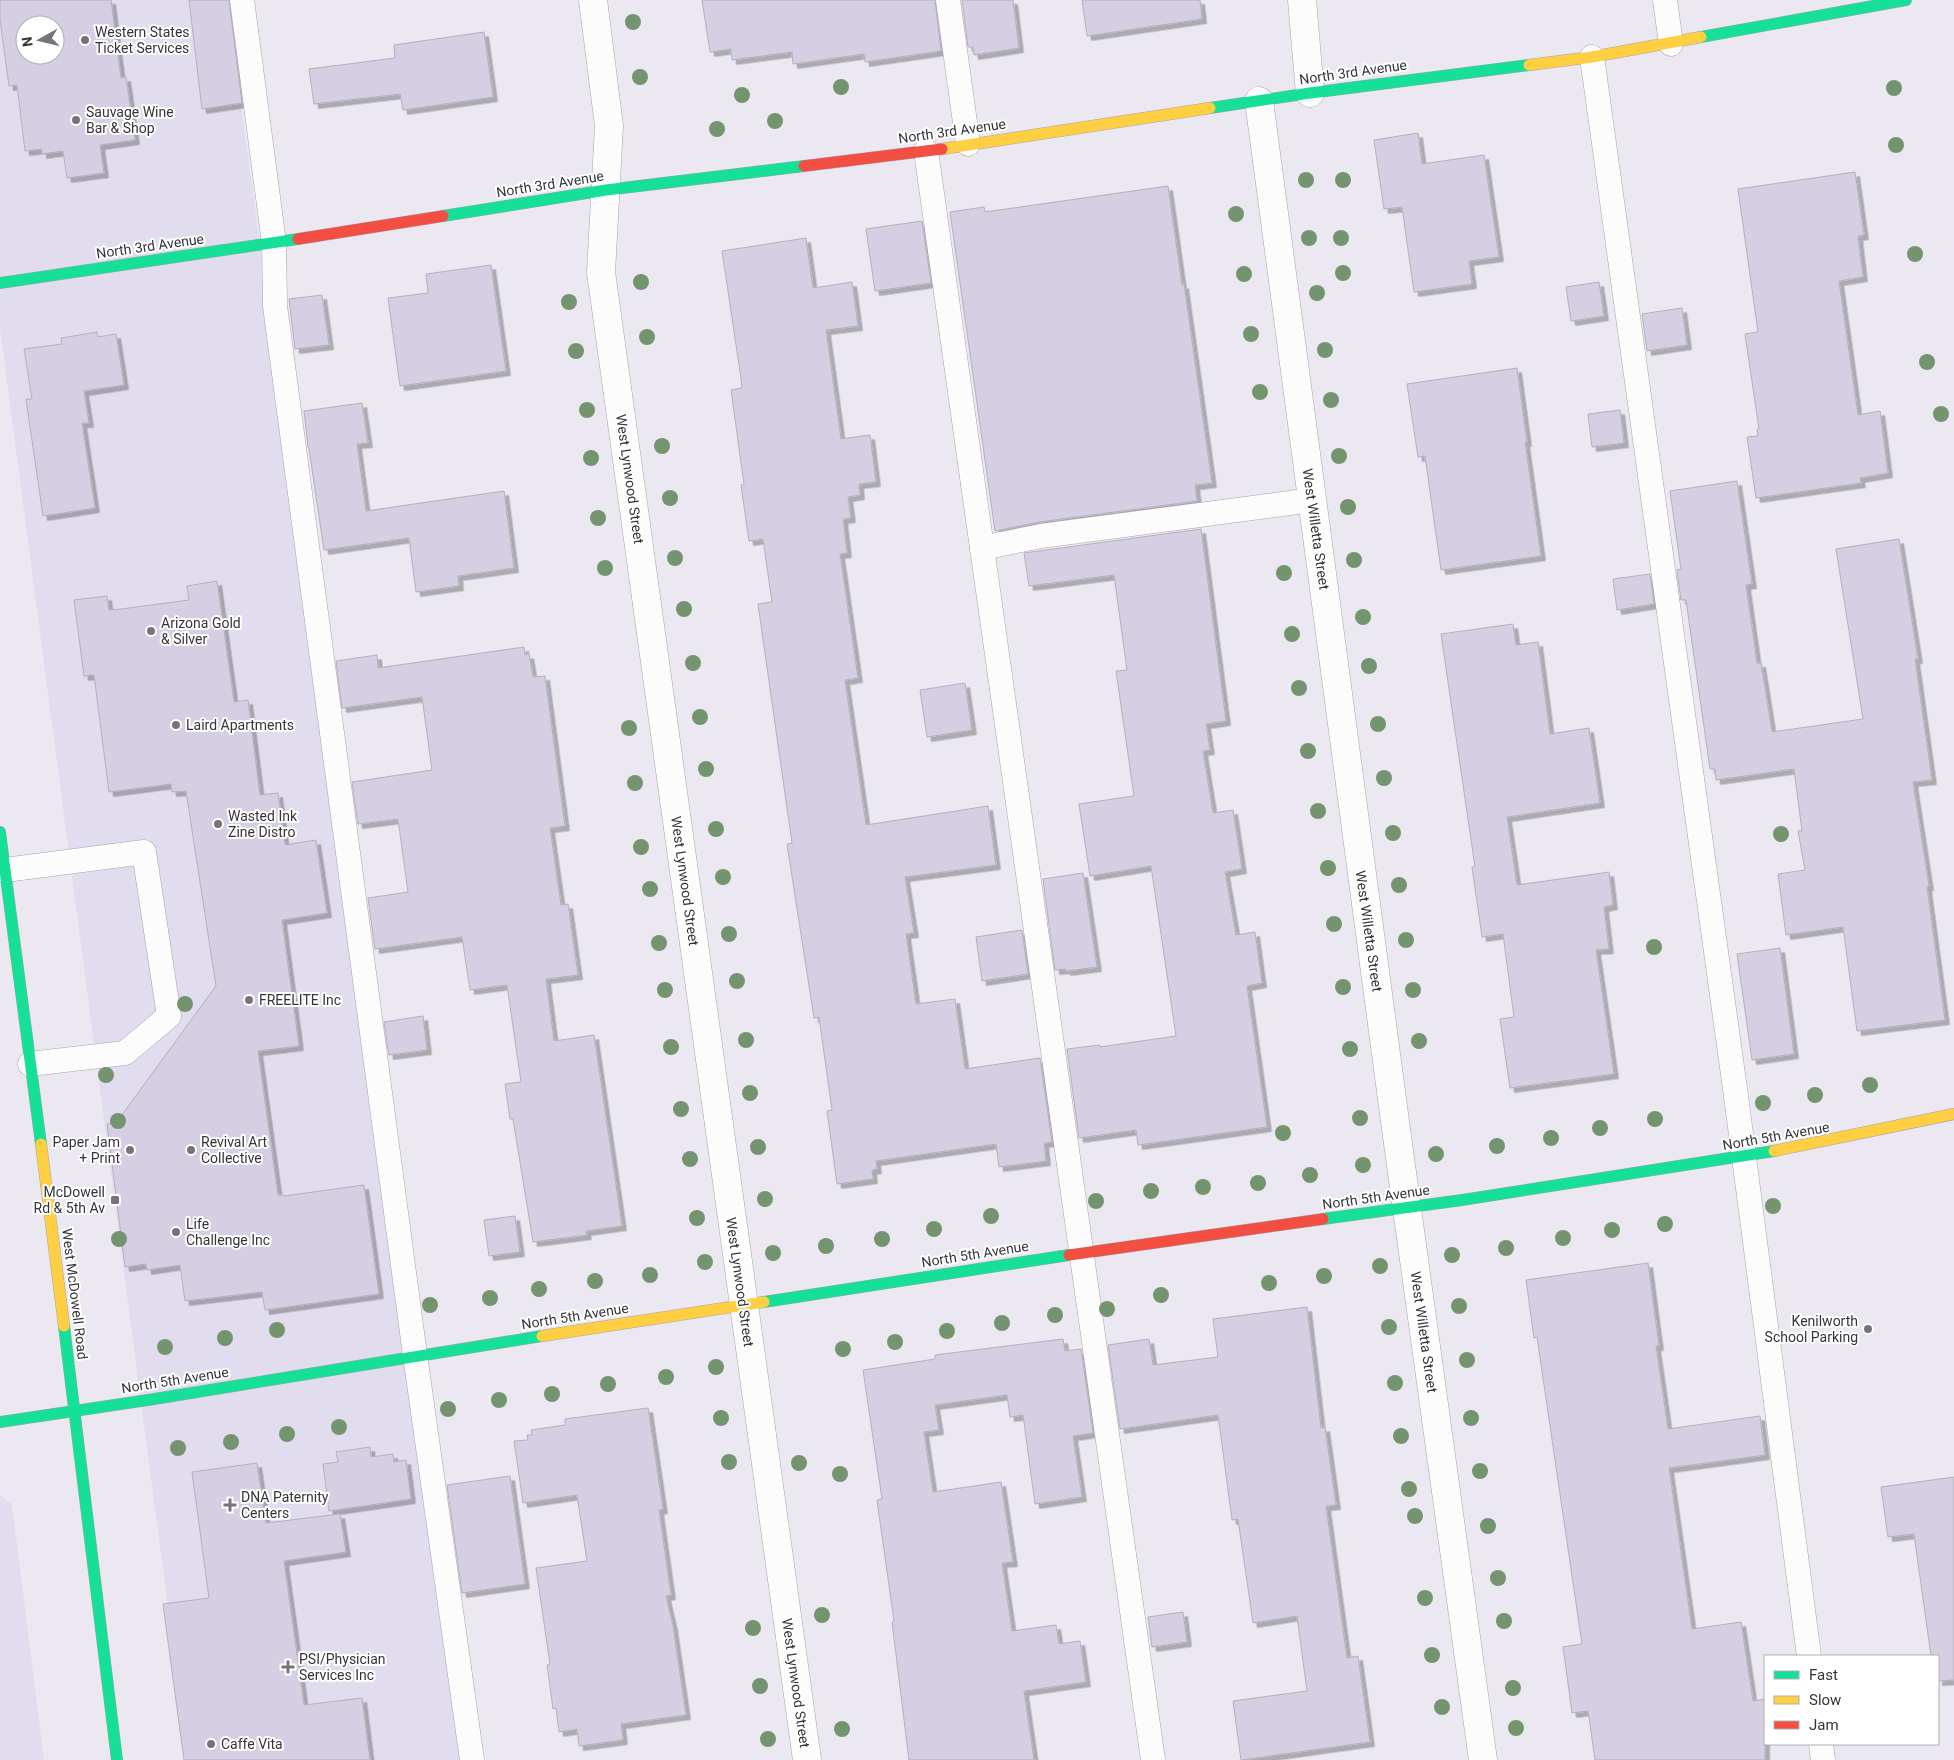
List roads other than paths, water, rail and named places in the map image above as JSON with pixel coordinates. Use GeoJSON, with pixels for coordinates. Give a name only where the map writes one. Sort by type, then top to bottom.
{"type":"FeatureCollection","features":[{"type":"Feature","properties":{"kind":"street","name":"West Lynwood Street"},"geometry":{"type":"LineString","coordinates":[[593,0],[609,126],[601,272],[807,1760]]}},
{"type":"Feature","properties":{"kind":"street"},"geometry":{"type":"LineString","coordinates":[[1302,0],[1310,93]]}},
{"type":"Feature","properties":{"kind":"street","name":"North 3rd Avenue"},"geometry":{"type":"LineString","coordinates":[[0,283],[274,243],[606,190],[926,150],[1310,93],[1592,57],[1906,0]]}},
{"type":"Feature","properties":{"kind":"street","name":"West Willetta Street"},"geometry":{"type":"LineString","coordinates":[[1259,101],[1483,1760]]}},
{"type":"Feature","properties":{"kind":"street","name":"West McDowell Road"},"geometry":{"type":"LineString","coordinates":[[0,832],[75,1410],[117,1760]]}},
{"type":"Feature","properties":{"kind":"street","name":"North 5th Avenue"},"geometry":{"type":"LineString","coordinates":[[0,1422],[415,1355],[744,1305],[1744,1157],[1847,1138],[1954,1114]]}},
{"type":"Feature","properties":{"kind":"lane"},"geometry":{"type":"LineString","coordinates":[[242,0],[274,243],[276,315],[415,1355],[472,1760]]}},
{"type":"Feature","properties":{"kind":"lane"},"geometry":{"type":"LineString","coordinates":[[948,0],[968,144]]}},
{"type":"Feature","properties":{"kind":"lane"},"geometry":{"type":"LineString","coordinates":[[1664,0],[1670,44]]}},
{"type":"Feature","properties":{"kind":"lane"},"geometry":{"type":"LineString","coordinates":[[1592,57],[1744,1157],[1809,1655]]}},
{"type":"Feature","properties":{"kind":"lane"},"geometry":{"type":"LineString","coordinates":[[926,150],[1080,1254],[1153,1760]]}},
{"type":"Feature","properties":{"kind":"lane"},"geometry":{"type":"LineString","coordinates":[[982,548],[1041,536],[1312,500]]}},
{"type":"Feature","properties":{"kind":"lane"},"geometry":{"type":"LineString","coordinates":[[5,870],[144,852],[169,1016],[125,1053],[30,1064]]}},
{"type":"Feature","properties":{"kind":"lane"},"geometry":{"type":"LineString","coordinates":[[1821,1745],[1823,1760]]}},
{"type":"Feature","properties":{"kind":"place","name":"Western States Ticket Services"},"geometry":{"type":"Point","coordinates":[85,40]}},
{"type":"Feature","properties":{"kind":"place","name":"Sauvage Wine Bar & Shop"},"geometry":{"type":"Point","coordinates":[76,120]}},
{"type":"Feature","properties":{"kind":"place","name":"Arizona Gold & Silver"},"geometry":{"type":"Point","coordinates":[151,631]}},
{"type":"Feature","properties":{"kind":"place","name":"Laird Apartments"},"geometry":{"type":"Point","coordinates":[176,725]}},
{"type":"Feature","properties":{"kind":"place","name":"Wasted Ink Zine Distro"},"geometry":{"type":"Point","coordinates":[218,824]}},
{"type":"Feature","properties":{"kind":"place","name":"FREELITE Inc"},"geometry":{"type":"Point","coordinates":[249,1000]}},
{"type":"Feature","properties":{"kind":"place","name":"Paper Jam + Print"},"geometry":{"type":"Point","coordinates":[130,1150]}},
{"type":"Feature","properties":{"kind":"place","name":"Revival Art Collective"},"geometry":{"type":"Point","coordinates":[191,1150]}},
{"type":"Feature","properties":{"kind":"place","name":"McDowell Rd & 5th Av"},"geometry":{"type":"Point","coordinates":[115,1200]}},
{"type":"Feature","properties":{"kind":"place","name":"Life Challenge Inc"},"geometry":{"type":"Point","coordinates":[176,1232]}},
{"type":"Feature","properties":{"kind":"place","name":"Kenilworth School Parking"},"geometry":{"type":"Point","coordinates":[1868,1329]}},
{"type":"Feature","properties":{"kind":"place","name":"DNA Paternity Centers"},"geometry":{"type":"Point","coordinates":[230,1505]}},
{"type":"Feature","properties":{"kind":"place","name":"PSI/Physician Services Inc"},"geometry":{"type":"Point","coordinates":[288,1667]}},
{"type":"Feature","properties":{"kind":"place","name":"Caffe Vita"},"geometry":{"type":"Point","coordinates":[211,1744]}}]}
